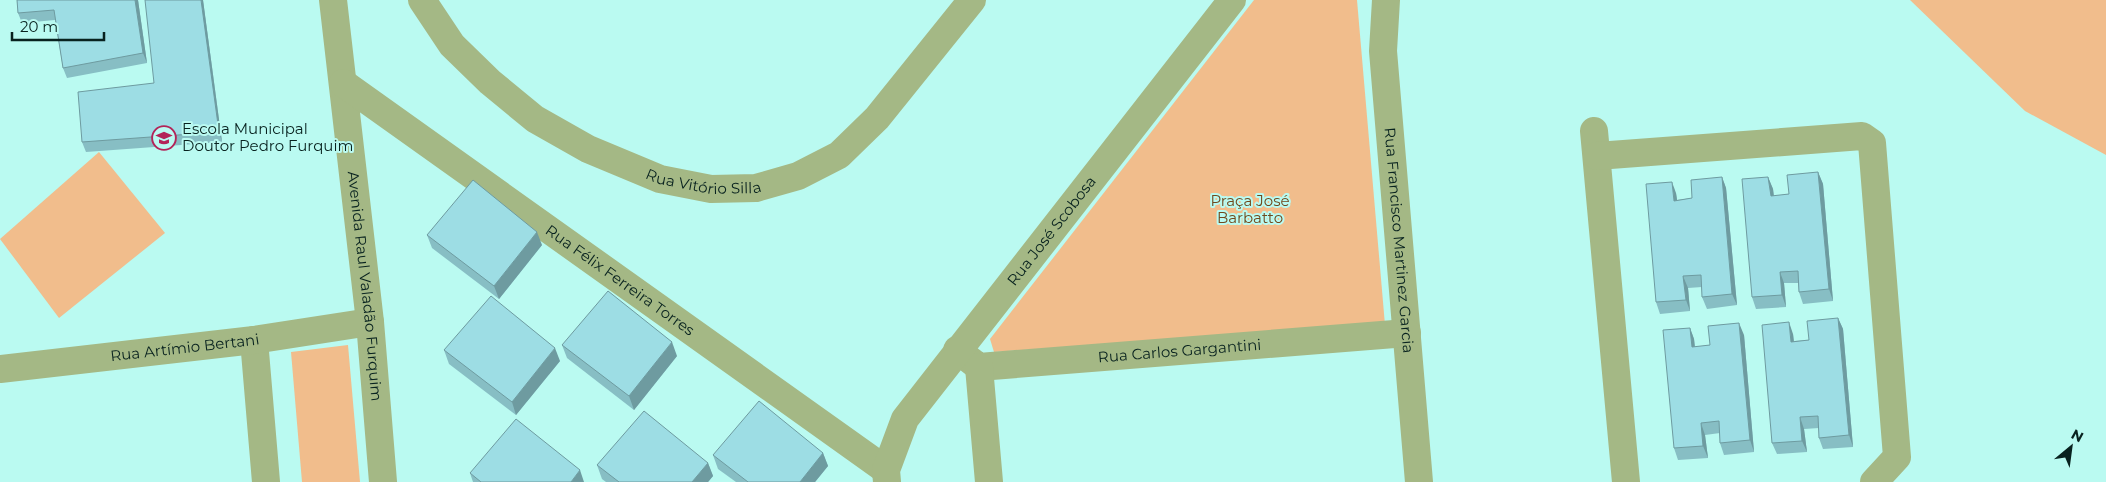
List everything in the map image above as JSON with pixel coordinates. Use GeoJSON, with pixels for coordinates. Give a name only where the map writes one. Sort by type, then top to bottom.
{"type":"FeatureCollection","features":[{"type":"Feature","properties":{"kind":"street","name":"Avenida Raul Valadão Furquim"},"geometry":{"type":"LineString","coordinates":[[333,0],[370,322],[383,482]]}},
{"type":"Feature","properties":{"kind":"street","name":"Rua Vitório Silla"},"geometry":{"type":"LineString","coordinates":[[422,0],[452,44],[490,82],[535,120],[588,149],[660,180],[711,189],[756,188],[798,176],[840,155],[877,118],[972,0]]}},
{"type":"Feature","properties":{"kind":"street","name":"Rua José Scobosa"},"geometry":{"type":"LineString","coordinates":[[887,476],[905,420],[957,350],[1232,0]]}},
{"type":"Feature","properties":{"kind":"street"},"geometry":{"type":"LineString","coordinates":[[1367,0],[1383,51]]}},
{"type":"Feature","properties":{"kind":"street","name":"Rua Francisco Martinez Garcia"},"geometry":{"type":"LineString","coordinates":[[1386,0],[1383,51],[1419,482]]}},
{"type":"Feature","properties":{"kind":"street","name":"Rua Félix Ferreira Torres"},"geometry":{"type":"LineString","coordinates":[[343,83],[887,476]]}},
{"type":"Feature","properties":{"kind":"street"},"geometry":{"type":"LineString","coordinates":[[1626,482],[1596,143],[1862,136],[1872,143],[1897,457],[1874,482]]}},
{"type":"Feature","properties":{"kind":"street","name":"Rua Artímio Bertani"},"geometry":{"type":"LineString","coordinates":[[0,369],[254,340],[370,322]]}},
{"type":"Feature","properties":{"kind":"street","name":"Rua Carlos Gargantini"},"geometry":{"type":"LineString","coordinates":[[979,367],[1407,333]]}},
{"type":"Feature","properties":{"kind":"street"},"geometry":{"type":"LineString","coordinates":[[254,340],[266,482]]}},
{"type":"Feature","properties":{"kind":"street"},"geometry":{"type":"LineString","coordinates":[[957,350],[979,367],[989,482]]}},
{"type":"Feature","properties":{"kind":"green space","name":"Praça José Barbatto"},"geometry":{"type":"Polygon","coordinates":[[[1254,0],[1357,0],[1385,325],[994,352],[990,339],[1254,0]]]}},
{"type":"Feature","properties":{"kind":"green space"},"geometry":{"type":"Polygon","coordinates":[[[1910,0],[2106,0],[2106,155],[2025,111],[1910,0]]]}},
{"type":"Feature","properties":{"kind":"green space"},"geometry":{"type":"Polygon","coordinates":[[[99,152],[165,233],[59,318],[0,239],[99,152]]]}},
{"type":"Feature","properties":{"kind":"green space"},"geometry":{"type":"Polygon","coordinates":[[[348,345],[360,482],[302,482],[291,352],[348,345]]]}},
{"type":"Feature","properties":{"kind":"building"},"geometry":{"type":"Polygon","coordinates":[[[17,0],[135,0],[143,53],[63,68],[54,10],[18,13],[17,0]]]}},
{"type":"Feature","properties":{"kind":"building"},"geometry":{"type":"Polygon","coordinates":[[[145,0],[201,0],[219,132],[82,142],[78,92],[154,83],[145,0]]]}},
{"type":"Feature","properties":{"kind":"building"},"geometry":{"type":"Polygon","coordinates":[[[1818,172],[1829,289],[1799,292],[1798,271],[1780,272],[1782,295],[1752,297],[1742,179],[1768,177],[1771,196],[1789,194],[1787,175],[1818,172]]]}},
{"type":"Feature","properties":{"kind":"building"},"geometry":{"type":"Polygon","coordinates":[[[1722,177],[1732,294],[1702,297],[1701,275],[1683,276],[1686,300],[1656,302],[1646,184],[1672,182],[1674,201],[1692,198],[1691,180],[1722,177]]]}},
{"type":"Feature","properties":{"kind":"building"},"geometry":{"type":"Polygon","coordinates":[[[473,180],[537,232],[494,286],[427,235],[473,180]]]}},
{"type":"Feature","properties":{"kind":"building"},"geometry":{"type":"Polygon","coordinates":[[[608,291],[672,342],[629,396],[562,345],[608,291]]]}},
{"type":"Feature","properties":{"kind":"building"},"geometry":{"type":"Polygon","coordinates":[[[491,296],[555,348],[512,402],[444,350],[491,296]]]}},
{"type":"Feature","properties":{"kind":"building"},"geometry":{"type":"Polygon","coordinates":[[[1838,318],[1849,435],[1819,438],[1818,416],[1800,417],[1802,441],[1772,443],[1762,325],[1789,322],[1791,342],[1809,340],[1807,321],[1838,318]]]}},
{"type":"Feature","properties":{"kind":"building"},"geometry":{"type":"Polygon","coordinates":[[[1739,323],[1750,440],[1720,443],[1719,421],[1701,423],[1703,446],[1674,448],[1663,330],[1690,328],[1692,347],[1710,345],[1708,326],[1739,323]]]}},
{"type":"Feature","properties":{"kind":"building"},"geometry":{"type":"Polygon","coordinates":[[[759,401],[823,453],[800,482],[748,482],[713,455],[759,401]]]}},
{"type":"Feature","properties":{"kind":"building"},"geometry":{"type":"Polygon","coordinates":[[[644,411],[708,463],[692,482],[619,482],[597,465],[644,411]]]}},
{"type":"Feature","properties":{"kind":"building"},"geometry":{"type":"Polygon","coordinates":[[[516,419],[580,470],[571,482],[481,482],[470,473],[516,419]]]}},
{"type":"Feature","properties":{"kind":"place","name":"Escola Municipal Doutor Pedro Furquim"},"geometry":{"type":"Point","coordinates":[164,138]}}]}
